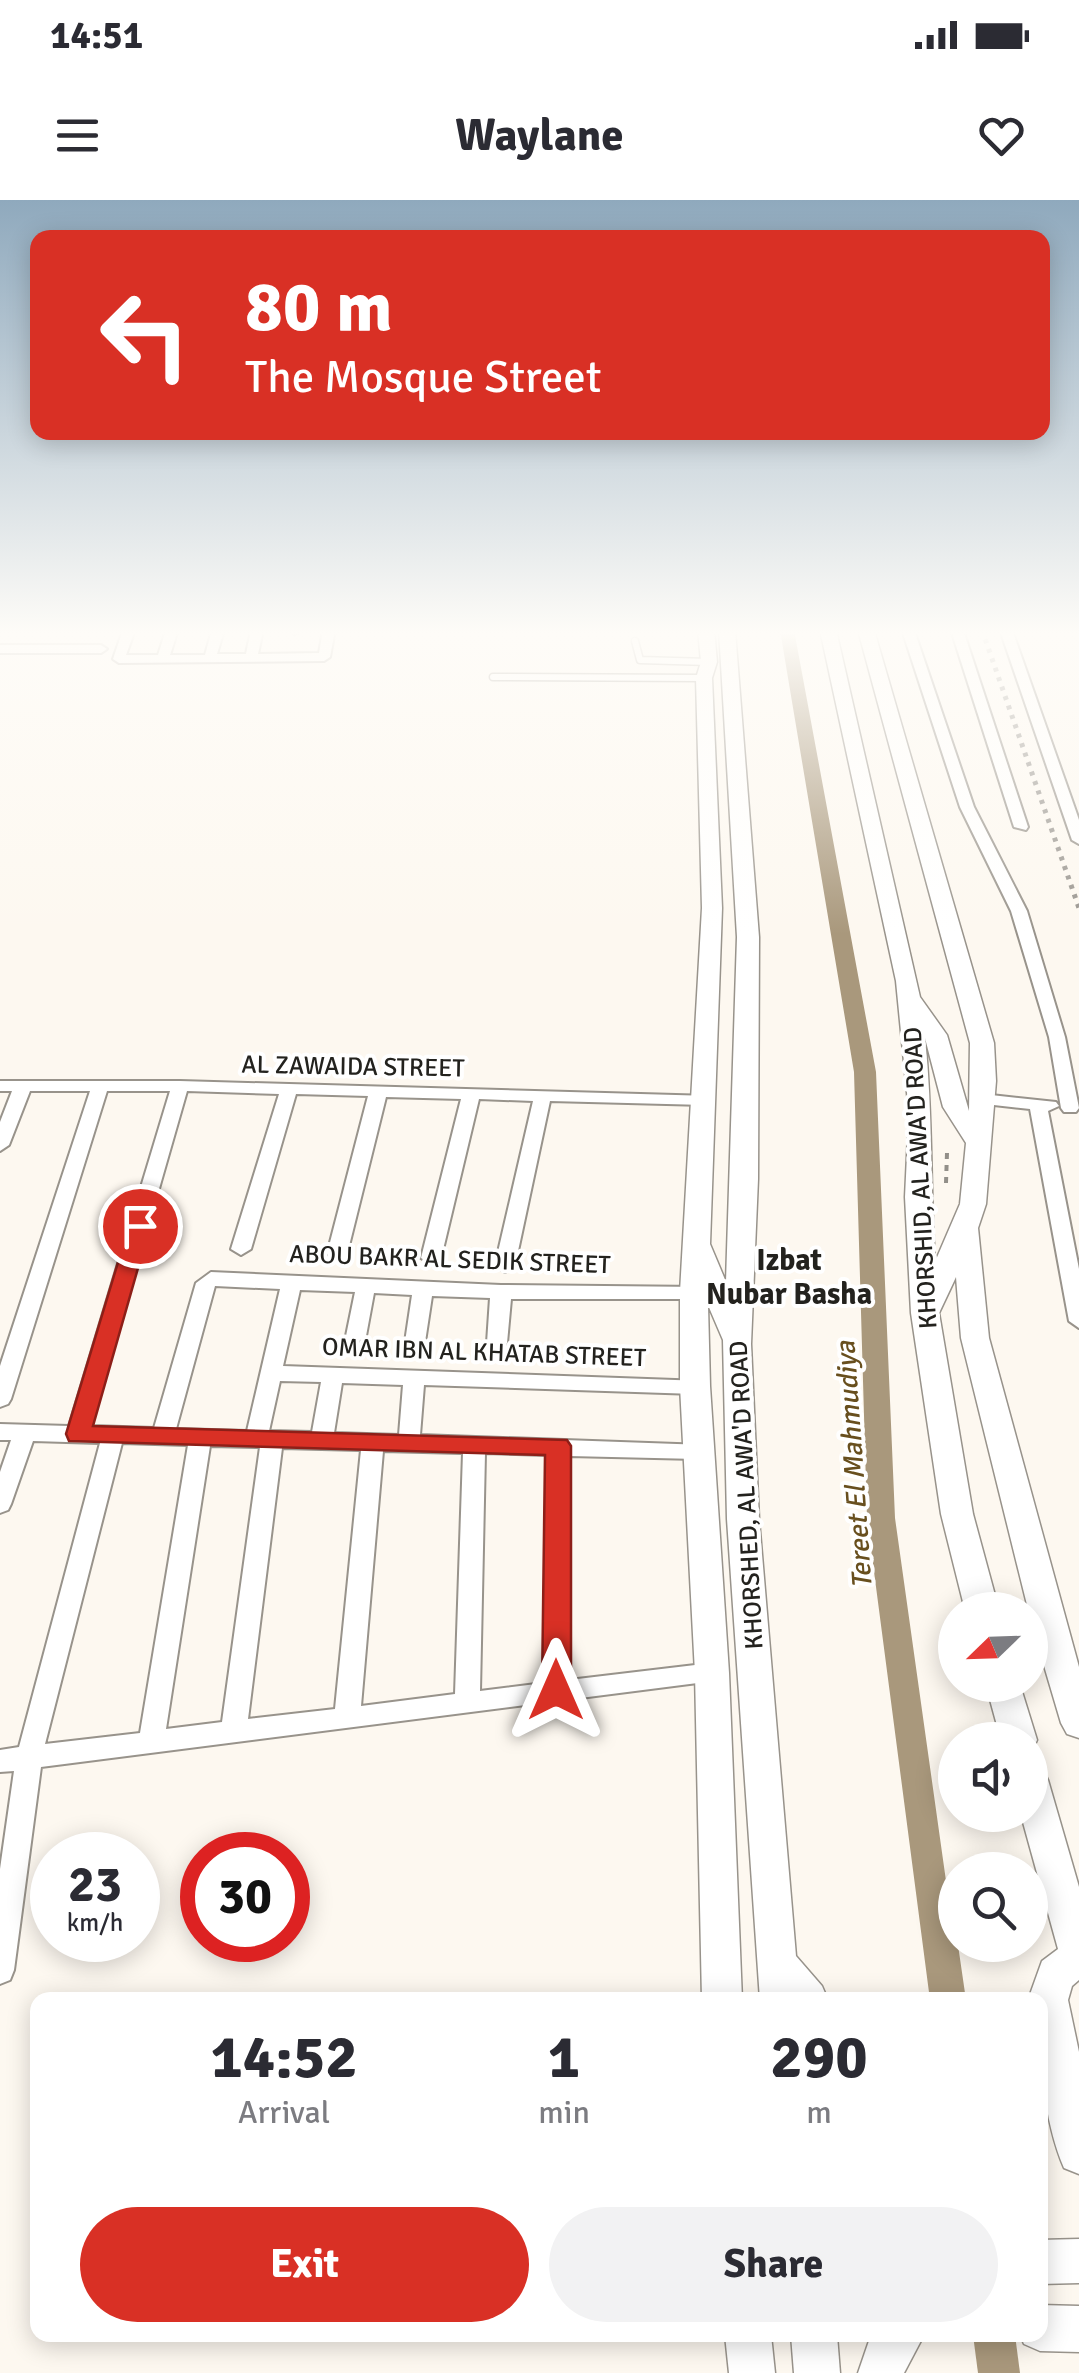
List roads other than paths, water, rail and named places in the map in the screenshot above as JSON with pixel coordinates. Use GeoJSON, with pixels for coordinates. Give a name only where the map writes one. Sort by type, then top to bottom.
{"type":"FeatureCollection","features":[{"type":"Feature","properties":{"kind":"main road","name":"KHORSHED, AL AWA'D ROAD"},"geometry":{"type":"LineString","coordinates":[[708,731],[712,908],[694,1292],[694,1386],[712,1673],[722,1992]]}},
{"type":"Feature","properties":{"kind":"main road","name":"KHORSHED, AL AWA'D ROAD"},"geometry":{"type":"LineString","coordinates":[[734,731],[748,937],[745,1179],[737,1344],[743,1519],[778,1981]]}},
{"type":"Feature","properties":{"kind":"main road","name":"KHORSHID, AL AWA'D ROAD"},"geometry":{"type":"LineString","coordinates":[[850,731],[910,1000],[922,1113],[918,1198],[925,1313],[957,1514],[977,1592]]}},
{"type":"Feature","properties":{"kind":"main road"},"geometry":{"type":"LineString","coordinates":[[894,731],[982,1043],[982,1099],[973,1204],[925,1313]]}},
{"type":"Feature","properties":{"kind":"main road"},"geometry":{"type":"LineString","coordinates":[[910,1000],[938,1034],[957,1115],[977,1140]]}},
{"type":"Feature","properties":{"kind":"main road"},"geometry":{"type":"LineString","coordinates":[[965,1228],[975,1338],[1049,1625],[1079,1722]]}},
{"type":"Feature","properties":{"kind":"main road"},"geometry":{"type":"LineString","coordinates":[[696,1239],[737,1344]]}},
{"type":"Feature","properties":{"kind":"main road"},"geometry":{"type":"LineString","coordinates":[[1045,1832],[1079,1955],[1056,1974],[1048,2000],[1079,2153]]}},
{"type":"Feature","properties":{"kind":"main road"},"geometry":{"type":"LineString","coordinates":[[749,2342],[752,2373]]}},
{"type":"Feature","properties":{"kind":"main road"},"geometry":{"type":"LineString","coordinates":[[815,2342],[817,2373]]}},
{"type":"Feature","properties":{"kind":"main road"},"geometry":{"type":"LineString","coordinates":[[881,2373],[884,2356],[895,2342]]}},
{"type":"Feature","properties":{"kind":"street"},"geometry":{"type":"LineString","coordinates":[[943,731],[968,806],[1020,910],[1074,1108],[982,1099]]}},
{"type":"Feature","properties":{"kind":"street"},"geometry":{"type":"LineString","coordinates":[[991,731],[1021,826]]}},
{"type":"Feature","properties":{"kind":"street"},"geometry":{"type":"LineString","coordinates":[[1041,731],[1079,840]]}},
{"type":"Feature","properties":{"kind":"street","name":"AL ZAWAIDA STREET"},"geometry":{"type":"LineString","coordinates":[[0,1086],[180,1086],[706,1100]]}},
{"type":"Feature","properties":{"kind":"street"},"geometry":{"type":"LineString","coordinates":[[0,1145],[22,1086]]}},
{"type":"Feature","properties":{"kind":"street"},"geometry":{"type":"LineString","coordinates":[[78,1434],[180,1086]]}},
{"type":"Feature","properties":{"kind":"street"},"geometry":{"type":"LineString","coordinates":[[0,1398],[100,1087]]}},
{"type":"Feature","properties":{"kind":"street"},"geometry":{"type":"LineString","coordinates":[[241,1250],[289,1089]]}},
{"type":"Feature","properties":{"kind":"street"},"geometry":{"type":"LineString","coordinates":[[337,1254],[378,1092]]}},
{"type":"Feature","properties":{"kind":"street"},"geometry":{"type":"LineString","coordinates":[[431,1258],[471,1094]]}},
{"type":"Feature","properties":{"kind":"street"},"geometry":{"type":"LineString","coordinates":[[505,1265],[543,1095]]}},
{"type":"Feature","properties":{"kind":"street"},"geometry":{"type":"LineString","coordinates":[[1038,1104],[1079,1321]]}},
{"type":"Feature","properties":{"kind":"street","name":"ABOU BAKR AL SEDIK STREET"},"geometry":{"type":"LineString","coordinates":[[163,1436],[206,1283],[215,1278],[500,1292],[694,1292]]}},
{"type":"Feature","properties":{"kind":"street"},"geometry":{"type":"LineString","coordinates":[[234,1730],[272,1373],[292,1282]]}},
{"type":"Feature","properties":{"kind":"street"},"geometry":{"type":"LineString","coordinates":[[356,1336],[366,1285]]}},
{"type":"Feature","properties":{"kind":"street"},"geometry":{"type":"LineString","coordinates":[[415,1342],[422,1288]]}},
{"type":"Feature","properties":{"kind":"street"},"geometry":{"type":"LineString","coordinates":[[497,1343],[500,1292]]}},
{"type":"Feature","properties":{"kind":"street","name":"OMAR IBN AL KHATAB STREET"},"geometry":{"type":"LineString","coordinates":[[272,1373],[694,1386]]}},
{"type":"Feature","properties":{"kind":"street"},"geometry":{"type":"LineString","coordinates":[[322,1439],[333,1376]]}},
{"type":"Feature","properties":{"kind":"street"},"geometry":{"type":"LineString","coordinates":[[409,1442],[414,1378]]}},
{"type":"Feature","properties":{"kind":"street"},"geometry":{"type":"LineString","coordinates":[[0,1432],[697,1450]]}},
{"type":"Feature","properties":{"kind":"street"},"geometry":{"type":"LineString","coordinates":[[0,1504],[25,1433]]}},
{"type":"Feature","properties":{"kind":"street"},"geometry":{"type":"LineString","coordinates":[[0,1970],[29,1757],[113,1435]]}},
{"type":"Feature","properties":{"kind":"street"},"geometry":{"type":"LineString","coordinates":[[151,1741],[201,1436]]}},
{"type":"Feature","properties":{"kind":"street"},"geometry":{"type":"LineString","coordinates":[[347,1716],[374,1440]]}},
{"type":"Feature","properties":{"kind":"street"},"geometry":{"type":"LineString","coordinates":[[467,1702],[474,1444]]}},
{"type":"Feature","properties":{"kind":"street"},"geometry":{"type":"LineString","coordinates":[[556,1690],[558,1446]]}},
{"type":"Feature","properties":{"kind":"street"},"geometry":{"type":"LineString","coordinates":[[0,1761],[712,1673]]}},
{"type":"Feature","properties":{"kind":"waterway","name":"Tereet El Mahmudiya"},"geometry":{"type":"LineString","coordinates":[[805,731],[865,1072],[881,1518],[947,1992]]}},
{"type":"Feature","properties":{"kind":"waterway","name":"Tereet El Mahmudiya"},"geometry":{"type":"LineString","coordinates":[[995,2342],[999,2373]]}},
{"type":"Feature","properties":{"kind":"railway"},"geometry":{"type":"LineString","coordinates":[[1017,731],[1079,908]]}},
{"type":"Feature","properties":{"kind":"district","name":"Izbat Nubar Basha"},"geometry":{"type":"Point","coordinates":[789,1277]}}]}
